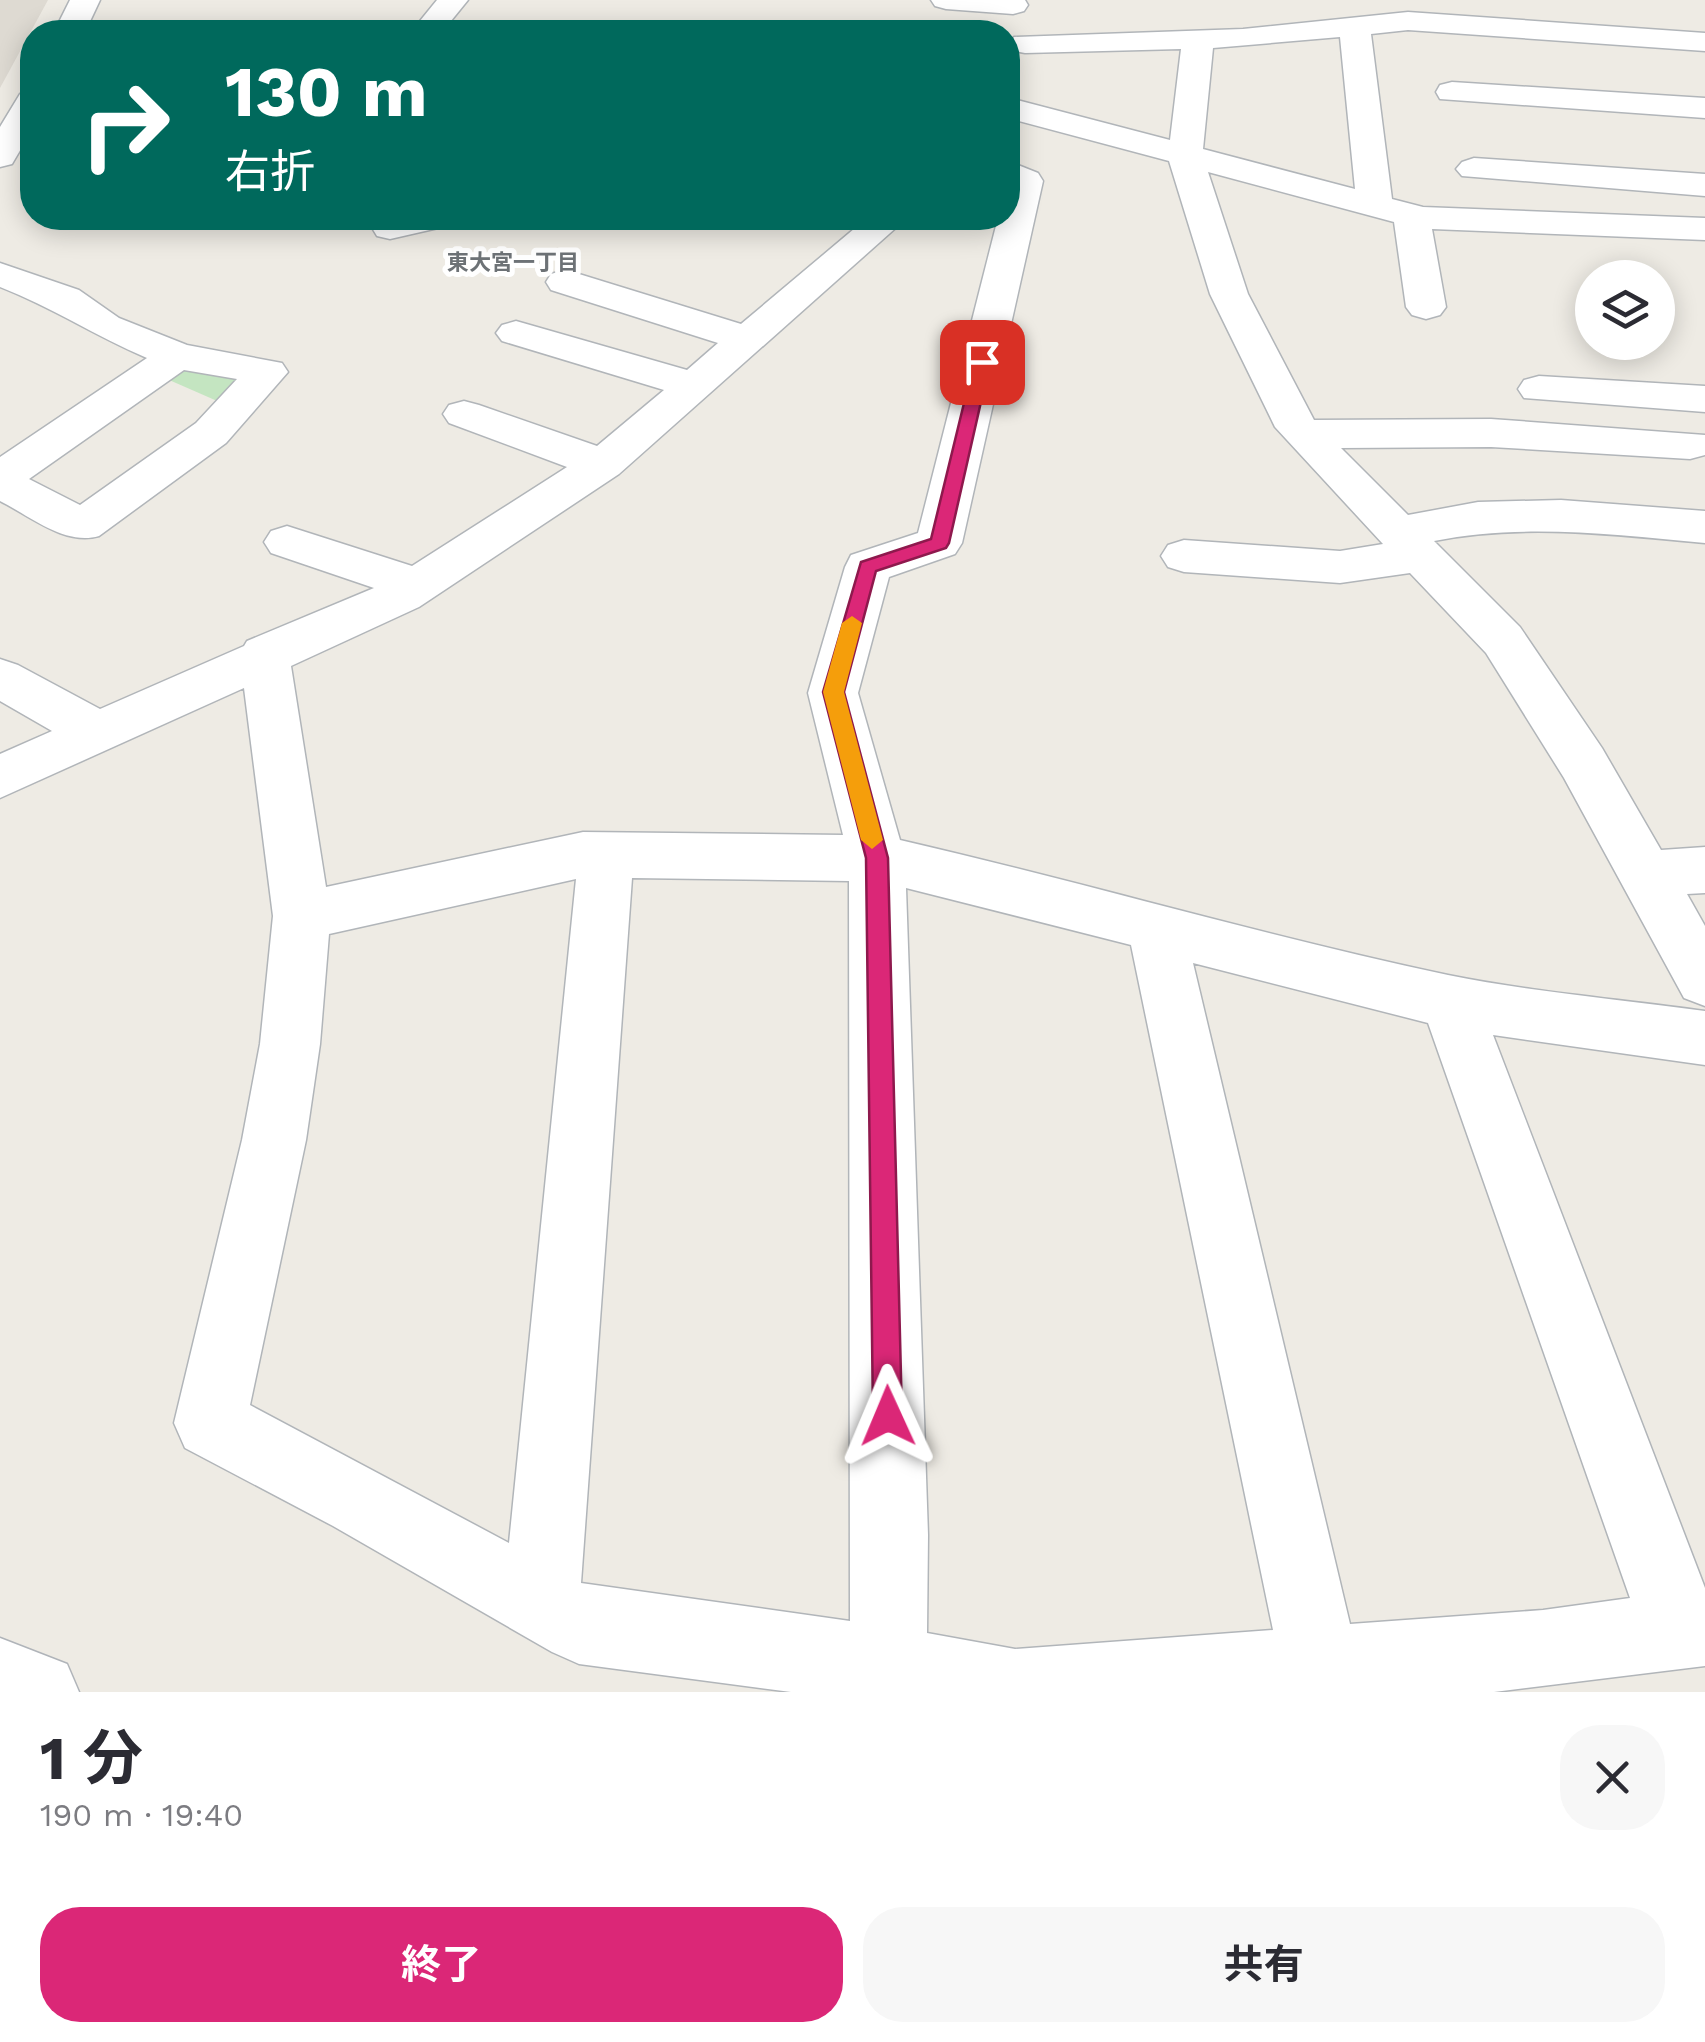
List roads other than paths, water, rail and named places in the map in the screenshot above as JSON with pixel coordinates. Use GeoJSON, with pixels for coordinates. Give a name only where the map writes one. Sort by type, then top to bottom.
{"type":"FeatureCollection","features":[{"type":"Feature","properties":{"kind":"street"},"geometry":{"type":"LineString","coordinates":[[436,20],[453,0]]}},
{"type":"Feature","properties":{"kind":"street"},"geometry":{"type":"LineString","coordinates":[[946,0],[1013,2]]}},
{"type":"Feature","properties":{"kind":"street"},"geometry":{"type":"LineString","coordinates":[[1705,42],[1408,21],[1198,38],[1090,27],[1020,86],[1185,156],[1394,211],[1481,221],[1705,229]]}},
{"type":"Feature","properties":{"kind":"street"},"geometry":{"type":"LineString","coordinates":[[1432,22],[1463,130],[1481,221]]}},
{"type":"Feature","properties":{"kind":"street"},"geometry":{"type":"LineString","coordinates":[[1354,28],[1394,211],[1426,307]]}},
{"type":"Feature","properties":{"kind":"street"},"geometry":{"type":"LineString","coordinates":[[1198,38],[1185,156],[1229,294],[1303,434],[1502,640],[1583,763],[1705,980]]}},
{"type":"Feature","properties":{"kind":"street"},"geometry":{"type":"LineString","coordinates":[[1463,130],[1705,108]]}},
{"type":"Feature","properties":{"kind":"street"},"geometry":{"type":"LineString","coordinates":[[0,157],[20,122]]}},
{"type":"Feature","properties":{"kind":"street"},"geometry":{"type":"LineString","coordinates":[[1463,130],[1705,185]]}},
{"type":"Feature","properties":{"kind":"street"},"geometry":{"type":"LineString","coordinates":[[1020,178],[1025,181],[1020,202]]}},
{"type":"Feature","properties":{"kind":"street"},"geometry":{"type":"LineString","coordinates":[[0,776],[418,585],[603,464],[876,230]]}},
{"type":"Feature","properties":{"kind":"street"},"geometry":{"type":"LineString","coordinates":[[886,1679],[890,1535],[877,858],[833,692],[868,567],[939,543],[1013,230]]}},
{"type":"Feature","properties":{"kind":"street"},"geometry":{"type":"LineString","coordinates":[[0,274],[66,298],[104,326],[177,356],[267,372],[211,433],[83,525],[0,480],[177,356]]}},
{"type":"Feature","properties":{"kind":"street"},"geometry":{"type":"LineString","coordinates":[[565,282],[746,339]]}},
{"type":"Feature","properties":{"kind":"street"},"geometry":{"type":"LineString","coordinates":[[516,333],[692,385]]}},
{"type":"Feature","properties":{"kind":"street"},"geometry":{"type":"LineString","coordinates":[[1539,389],[1705,399]]}},
{"type":"Feature","properties":{"kind":"street"},"geometry":{"type":"LineString","coordinates":[[464,414],[603,464]]}},
{"type":"Feature","properties":{"kind":"street"},"geometry":{"type":"LineString","coordinates":[[1303,434],[1491,434],[1699,443]]}},
{"type":"Feature","properties":{"kind":"street"},"geometry":{"type":"LineString","coordinates":[[1184,556],[1340,567],[1478,517],[1528,516],[1705,527]]}},
{"type":"Feature","properties":{"kind":"street"},"geometry":{"type":"LineString","coordinates":[[288,542],[418,585]]}},
{"type":"Feature","properties":{"kind":"street"},"geometry":{"type":"LineString","coordinates":[[264,654],[302,916],[290,1044],[274,1140],[210,1423],[359,1500],[579,1625],[886,1679],[1015,1689],[1542,1649],[1693,1628],[1451,1002]]}},
{"type":"Feature","properties":{"kind":"street"},"geometry":{"type":"LineString","coordinates":[[0,678],[98,732]]}},
{"type":"Feature","properties":{"kind":"street"},"geometry":{"type":"LineString","coordinates":[[302,916],[583,855],[877,858],[1055,898],[1156,928],[1451,1002],[1705,1038]]}},
{"type":"Feature","properties":{"kind":"street"},"geometry":{"type":"LineString","coordinates":[[541,1604],[606,855]]}},
{"type":"Feature","properties":{"kind":"street"},"geometry":{"type":"LineString","coordinates":[[1644,874],[1705,870]]}},
{"type":"Feature","properties":{"kind":"street"},"geometry":{"type":"LineString","coordinates":[[1156,928],[1320,1664]]}},
{"type":"Feature","properties":{"kind":"district","name":"東大宮一丁目"},"geometry":{"type":"Point","coordinates":[513,262]}}]}
